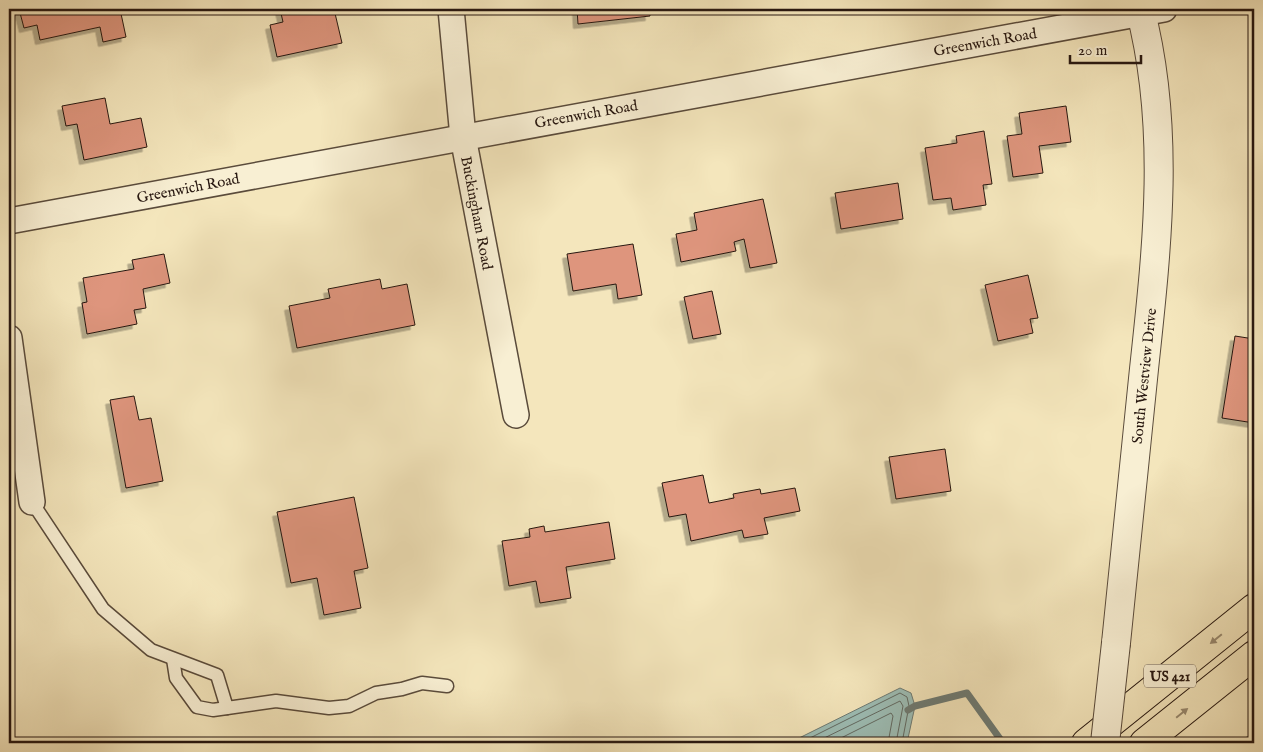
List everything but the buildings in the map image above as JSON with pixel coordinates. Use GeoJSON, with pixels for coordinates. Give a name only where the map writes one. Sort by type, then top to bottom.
{"type":"FeatureCollection","features":[{"type":"Feature","properties":{"kind":"highway","name":"US 421"},"geometry":{"type":"LineString","coordinates":[[1086,743],[1254,608]]}},
{"type":"Feature","properties":{"kind":"highway","name":"US 421"},"geometry":{"type":"LineString","coordinates":[[1144,743],[1254,655]]}},
{"type":"Feature","properties":{"kind":"street","name":"Buckingham Road"},"geometry":{"type":"LineString","coordinates":[[451,9],[463,137],[516,415]]}},
{"type":"Feature","properties":{"kind":"street","name":"Greenwich Road"},"geometry":{"type":"LineString","coordinates":[[9,221],[1148,10]]}},
{"type":"Feature","properties":{"kind":"street","name":"South Westview Drive"},"geometry":{"type":"LineString","coordinates":[[1105,743],[1158,228],[1161,164],[1148,10]]}},
{"type":"Feature","properties":{"kind":"street"},"geometry":{"type":"LineString","coordinates":[[9,338],[32,502]]}},
{"type":"Feature","properties":{"kind":"lane"},"geometry":{"type":"LineString","coordinates":[[32,502],[103,609],[151,650],[218,675],[227,708]]}},
{"type":"Feature","properties":{"kind":"lane"},"geometry":{"type":"LineString","coordinates":[[173,659],[176,678],[197,707],[213,710],[276,701],[330,708],[348,706],[376,693],[402,689],[422,682],[447,686]]}},
{"type":"Feature","properties":{"kind":"water"},"geometry":{"type":"Polygon","coordinates":[[[900,688],[911,693],[915,706],[907,743],[789,743],[900,688]]]}},
{"type":"Feature","properties":{"kind":"waterway"},"geometry":{"type":"LineString","coordinates":[[908,710],[915,706],[967,693],[1003,743]]}},
{"type":"Feature","properties":{"kind":"waterway"},"geometry":{"type":"LineString","coordinates":[[1242,743],[1254,737]]}}]}
